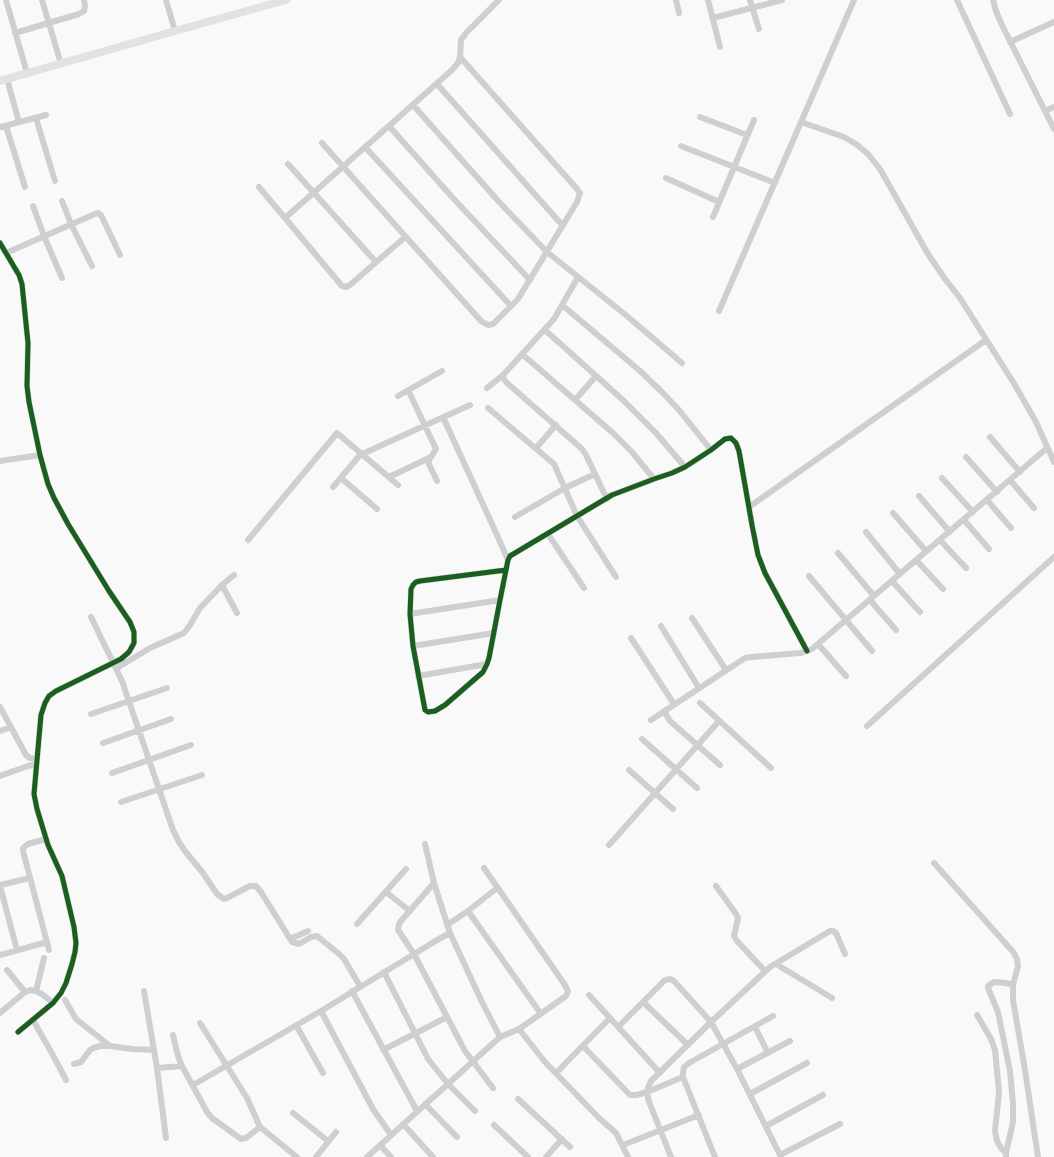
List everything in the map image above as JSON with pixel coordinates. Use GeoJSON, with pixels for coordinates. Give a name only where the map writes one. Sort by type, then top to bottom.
{"type":"FeatureCollection","features":[{"type":"Feature","properties":{"kind":"street"},"geometry":{"type":"LineString","coordinates":[[6,0],[27,73]]}},
{"type":"Feature","properties":{"kind":"street"},"geometry":{"type":"LineString","coordinates":[[42,0],[61,64]]}},
{"type":"Feature","properties":{"kind":"street"},"geometry":{"type":"LineString","coordinates":[[15,33],[79,14],[84,10],[84,0]]}},
{"type":"Feature","properties":{"kind":"street"},"geometry":{"type":"LineString","coordinates":[[166,0],[174,27]]}},
{"type":"Feature","properties":{"kind":"street"},"geometry":{"type":"LineString","coordinates":[[19,122],[3,80],[61,64],[174,27],[286,0]]}},
{"type":"Feature","properties":{"kind":"street"},"geometry":{"type":"LineString","coordinates":[[285,218],[452,70],[458,63],[460,57],[461,40],[498,0]]}},
{"type":"Feature","properties":{"kind":"street"},"geometry":{"type":"LineString","coordinates":[[676,0],[679,13]]}},
{"type":"Feature","properties":{"kind":"street"},"geometry":{"type":"LineString","coordinates":[[708,0],[720,46]]}},
{"type":"Feature","properties":{"kind":"street"},"geometry":{"type":"LineString","coordinates":[[750,0],[759,29]]}},
{"type":"Feature","properties":{"kind":"street"},"geometry":{"type":"LineString","coordinates":[[713,18],[753,9],[782,0]]}},
{"type":"Feature","properties":{"kind":"street"},"geometry":{"type":"LineString","coordinates":[[719,311],[854,0]]}},
{"type":"Feature","properties":{"kind":"street"},"geometry":{"type":"LineString","coordinates":[[957,0],[1010,114]]}},
{"type":"Feature","properties":{"kind":"street"},"geometry":{"type":"LineString","coordinates":[[992,0],[1010,42],[1054,129]]}},
{"type":"Feature","properties":{"kind":"street"},"geometry":{"type":"LineString","coordinates":[[1010,42],[1054,22]]}},
{"type":"Feature","properties":{"kind":"street"},"geometry":{"type":"LineString","coordinates":[[322,143],[480,321],[488,325],[493,324],[518,299],[563,226],[579,198],[580,193],[460,57]]}},
{"type":"Feature","properties":{"kind":"street"},"geometry":{"type":"LineString","coordinates":[[437,84],[563,226]]}},
{"type":"Feature","properties":{"kind":"street"},"geometry":{"type":"LineString","coordinates":[[413,104],[500,204],[547,252],[627,316],[682,363]]}},
{"type":"Feature","properties":{"kind":"street"},"geometry":{"type":"LineString","coordinates":[[1045,111],[1054,107]]}},
{"type":"Feature","properties":{"kind":"street"},"geometry":{"type":"LineString","coordinates":[[25,187],[3,126],[46,115]]}},
{"type":"Feature","properties":{"kind":"street"},"geometry":{"type":"LineString","coordinates":[[700,117],[748,135]]}},
{"type":"Feature","properties":{"kind":"street"},"geometry":{"type":"LineString","coordinates":[[36,118],[55,181]]}},
{"type":"Feature","properties":{"kind":"street"},"geometry":{"type":"LineString","coordinates":[[712,217],[754,120]]}},
{"type":"Feature","properties":{"kind":"street"},"geometry":{"type":"LineString","coordinates":[[801,122],[844,137],[856,144],[868,154],[880,169],[928,254],[974,318],[1036,422],[1054,462]]}},
{"type":"Feature","properties":{"kind":"street"},"geometry":{"type":"LineString","coordinates":[[389,126],[452,197],[530,280]]}},
{"type":"Feature","properties":{"kind":"street"},"geometry":{"type":"LineString","coordinates":[[681,146],[774,183]]}},
{"type":"Feature","properties":{"kind":"street"},"geometry":{"type":"LineString","coordinates":[[365,147],[511,306]]}},
{"type":"Feature","properties":{"kind":"street"},"geometry":{"type":"LineString","coordinates":[[288,164],[376,262]]}},
{"type":"Feature","properties":{"kind":"street"},"geometry":{"type":"LineString","coordinates":[[666,178],[719,202]]}},
{"type":"Feature","properties":{"kind":"street"},"geometry":{"type":"LineString","coordinates":[[259,187],[342,286],[346,287],[350,285],[405,237]]}},
{"type":"Feature","properties":{"kind":"street"},"geometry":{"type":"LineString","coordinates":[[62,201],[71,224],[92,266]]}},
{"type":"Feature","properties":{"kind":"street"},"geometry":{"type":"LineString","coordinates":[[33,206],[62,278]]}},
{"type":"Feature","properties":{"kind":"street"},"geometry":{"type":"LineString","coordinates":[[6,253],[95,214],[100,214],[120,255]]}},
{"type":"Feature","properties":{"kind":"street"},"geometry":{"type":"LineString","coordinates":[[0,243],[20,275],[22,284],[28,343],[29,402],[40,455],[48,484],[64,518],[109,592],[130,622],[134,632],[134,643],[129,652],[115,665]]}},
{"type":"Feature","properties":{"kind":"street"},"geometry":{"type":"LineString","coordinates":[[487,388],[503,375],[545,330],[554,319],[578,277]]}},
{"type":"Feature","properties":{"kind":"street"},"geometry":{"type":"LineString","coordinates":[[562,305],[639,370],[662,392],[679,410],[711,450]]}},
{"type":"Feature","properties":{"kind":"street"},"geometry":{"type":"LineString","coordinates":[[545,330],[624,401],[656,433],[685,467]]}},
{"type":"Feature","properties":{"kind":"street"},"geometry":{"type":"LineString","coordinates":[[749,507],[986,340]]}},
{"type":"Feature","properties":{"kind":"street"},"geometry":{"type":"LineString","coordinates":[[522,354],[614,433],[654,479]]}},
{"type":"Feature","properties":{"kind":"street"},"geometry":{"type":"LineString","coordinates":[[398,396],[442,371]]}},
{"type":"Feature","properties":{"kind":"street"},"geometry":{"type":"LineString","coordinates":[[503,375],[507,383],[581,448],[585,453],[607,499]]}},
{"type":"Feature","properties":{"kind":"street"},"geometry":{"type":"LineString","coordinates":[[575,400],[596,376]]}},
{"type":"Feature","properties":{"kind":"street"},"geometry":{"type":"LineString","coordinates":[[408,390],[436,449],[428,462],[437,481]]}},
{"type":"Feature","properties":{"kind":"street"},"geometry":{"type":"LineString","coordinates":[[333,487],[362,454],[470,405]]}},
{"type":"Feature","properties":{"kind":"street"},"geometry":{"type":"LineString","coordinates":[[488,408],[554,464],[578,516],[616,577]]}},
{"type":"Feature","properties":{"kind":"street"},"geometry":{"type":"LineString","coordinates":[[442,417],[508,560]]}},
{"type":"Feature","properties":{"kind":"street"},"geometry":{"type":"LineString","coordinates":[[536,448],[556,425]]}},
{"type":"Feature","properties":{"kind":"street"},"geometry":{"type":"LineString","coordinates":[[248,540],[337,433],[398,485]]}},
{"type":"Feature","properties":{"kind":"street"},"geometry":{"type":"LineString","coordinates":[[990,437],[1020,472]]}},
{"type":"Feature","properties":{"kind":"street"},"geometry":{"type":"LineString","coordinates":[[506,570],[416,582],[410,589],[410,614],[418,676],[425,710],[428,712],[435,711],[445,705],[483,672],[487,664],[510,556],[625,489],[685,467],[711,450],[724,439],[731,438],[736,443],[739,451],[758,555],[765,573],[807,651]]}},
{"type":"Feature","properties":{"kind":"street"},"geometry":{"type":"LineString","coordinates":[[651,720],[745,658],[800,653],[807,651],[818,644],[1047,448]]}},
{"type":"Feature","properties":{"kind":"street"},"geometry":{"type":"LineString","coordinates":[[0,461],[40,455]]}},
{"type":"Feature","properties":{"kind":"street"},"geometry":{"type":"LineString","coordinates":[[389,477],[431,457]]}},
{"type":"Feature","properties":{"kind":"street"},"geometry":{"type":"LineString","coordinates":[[966,457],[996,492]]}},
{"type":"Feature","properties":{"kind":"street"},"geometry":{"type":"LineString","coordinates":[[515,517],[565,488],[595,474]]}},
{"type":"Feature","properties":{"kind":"street"},"geometry":{"type":"LineString","coordinates":[[341,478],[377,509]]}},
{"type":"Feature","properties":{"kind":"street"},"geometry":{"type":"LineString","coordinates":[[942,478],[973,512]]}},
{"type":"Feature","properties":{"kind":"street"},"geometry":{"type":"LineString","coordinates":[[1010,480],[1034,508]]}},
{"type":"Feature","properties":{"kind":"street"},"geometry":{"type":"LineString","coordinates":[[919,496],[950,532]]}},
{"type":"Feature","properties":{"kind":"street"},"geometry":{"type":"LineString","coordinates":[[987,500],[1011,528]]}},
{"type":"Feature","properties":{"kind":"street"},"geometry":{"type":"LineString","coordinates":[[893,514],[926,551]]}},
{"type":"Feature","properties":{"kind":"street"},"geometry":{"type":"LineString","coordinates":[[964,520],[989,549]]}},
{"type":"Feature","properties":{"kind":"street"},"geometry":{"type":"LineString","coordinates":[[866,532],[900,574]]}},
{"type":"Feature","properties":{"kind":"street"},"geometry":{"type":"LineString","coordinates":[[548,534],[584,588]]}},
{"type":"Feature","properties":{"kind":"street"},"geometry":{"type":"LineString","coordinates":[[940,540],[966,568]]}},
{"type":"Feature","properties":{"kind":"street"},"geometry":{"type":"LineString","coordinates":[[838,553],[896,630]]}},
{"type":"Feature","properties":{"kind":"street"},"geometry":{"type":"LineString","coordinates":[[867,726],[1054,557]]}},
{"type":"Feature","properties":{"kind":"street"},"geometry":{"type":"LineString","coordinates":[[916,560],[943,589]]}},
{"type":"Feature","properties":{"kind":"street"},"geometry":{"type":"LineString","coordinates":[[18,1032],[53,1003],[61,992],[66,983],[72,964],[76,943],[74,927],[62,876],[46,839],[37,810],[34,794],[41,715],[45,703],[49,696],[56,691],[184,633],[200,608],[222,585],[234,576]]}},
{"type":"Feature","properties":{"kind":"street"},"geometry":{"type":"LineString","coordinates":[[809,576],[872,651]]}},
{"type":"Feature","properties":{"kind":"street"},"geometry":{"type":"LineString","coordinates":[[892,581],[920,612]]}},
{"type":"Feature","properties":{"kind":"street"},"geometry":{"type":"LineString","coordinates":[[222,585],[237,613]]}},
{"type":"Feature","properties":{"kind":"street"},"geometry":{"type":"LineString","coordinates":[[410,614],[500,600]]}},
{"type":"Feature","properties":{"kind":"street"},"geometry":{"type":"LineString","coordinates":[[91,617],[115,665],[159,790],[179,842],[185,851],[203,872],[220,897],[224,899],[250,886],[256,886],[292,942],[299,944],[311,937],[317,936],[344,959],[360,986]]}},
{"type":"Feature","properties":{"kind":"street"},"geometry":{"type":"LineString","coordinates":[[692,618],[726,670]]}},
{"type":"Feature","properties":{"kind":"street"},"geometry":{"type":"LineString","coordinates":[[661,626],[699,688]]}},
{"type":"Feature","properties":{"kind":"street"},"geometry":{"type":"LineString","coordinates":[[414,646],[494,633]]}},
{"type":"Feature","properties":{"kind":"street"},"geometry":{"type":"LineString","coordinates":[[631,638],[674,704]]}},
{"type":"Feature","properties":{"kind":"street"},"geometry":{"type":"LineString","coordinates":[[818,644],[846,676]]}},
{"type":"Feature","properties":{"kind":"street"},"geometry":{"type":"LineString","coordinates":[[418,676],[487,664]]}},
{"type":"Feature","properties":{"kind":"street"},"geometry":{"type":"LineString","coordinates":[[91,714],[167,688]]}},
{"type":"Feature","properties":{"kind":"street"},"geometry":{"type":"LineString","coordinates":[[700,703],[772,768]]}},
{"type":"Feature","properties":{"kind":"street"},"geometry":{"type":"LineString","coordinates":[[0,707],[26,755],[37,762]]}},
{"type":"Feature","properties":{"kind":"street"},"geometry":{"type":"LineString","coordinates":[[664,711],[670,721],[720,765]]}},
{"type":"Feature","properties":{"kind":"street"},"geometry":{"type":"LineString","coordinates":[[103,743],[171,719]]}},
{"type":"Feature","properties":{"kind":"street"},"geometry":{"type":"LineString","coordinates":[[609,846],[719,721]]}},
{"type":"Feature","properties":{"kind":"street"},"geometry":{"type":"LineString","coordinates":[[0,731],[11,727]]}},
{"type":"Feature","properties":{"kind":"street"},"geometry":{"type":"LineString","coordinates":[[642,739],[696,788]]}},
{"type":"Feature","properties":{"kind":"street"},"geometry":{"type":"LineString","coordinates":[[112,773],[191,745]]}},
{"type":"Feature","properties":{"kind":"street"},"geometry":{"type":"LineString","coordinates":[[0,776],[37,762]]}},
{"type":"Feature","properties":{"kind":"street"},"geometry":{"type":"LineString","coordinates":[[629,770],[673,809]]}},
{"type":"Feature","properties":{"kind":"street"},"geometry":{"type":"LineString","coordinates":[[121,802],[202,775]]}},
{"type":"Feature","properties":{"kind":"street"},"geometry":{"type":"LineString","coordinates":[[46,839],[28,844],[23,848],[49,950]]}},
{"type":"Feature","properties":{"kind":"street"},"geometry":{"type":"LineString","coordinates":[[425,844],[434,883],[450,933],[500,1037]]}},
{"type":"Feature","properties":{"kind":"street"},"geometry":{"type":"LineString","coordinates":[[934,863],[1014,953],[1017,959],[1018,966],[1013,985],[1013,1000],[1038,1157]]}},
{"type":"Feature","properties":{"kind":"street"},"geometry":{"type":"LineString","coordinates":[[367,1157],[500,1037],[519,1029],[566,996],[568,991],[565,985],[484,868]]}},
{"type":"Feature","properties":{"kind":"street"},"geometry":{"type":"LineString","coordinates":[[357,924],[406,869]]}},
{"type":"Feature","properties":{"kind":"street"},"geometry":{"type":"LineString","coordinates":[[17,950],[0,886],[30,878]]}},
{"type":"Feature","properties":{"kind":"street"},"geometry":{"type":"LineString","coordinates":[[434,883],[399,924],[398,930],[414,954],[465,1051],[493,1088]]}},
{"type":"Feature","properties":{"kind":"street"},"geometry":{"type":"LineString","coordinates":[[716,886],[738,918],[734,936],[765,971]]}},
{"type":"Feature","properties":{"kind":"street"},"geometry":{"type":"LineString","coordinates":[[447,925],[498,888]]}},
{"type":"Feature","properties":{"kind":"street"},"geometry":{"type":"LineString","coordinates":[[386,892],[410,911]]}},
{"type":"Feature","properties":{"kind":"street"},"geometry":{"type":"LineString","coordinates":[[468,911],[541,1014]]}},
{"type":"Feature","properties":{"kind":"street"},"geometry":{"type":"LineString","coordinates":[[290,939],[308,930]]}},
{"type":"Feature","properties":{"kind":"street"},"geometry":{"type":"LineString","coordinates":[[671,1157],[648,1099],[647,1092],[651,1082],[765,971],[830,931],[836,933],[845,954]]}},
{"type":"Feature","properties":{"kind":"street"},"geometry":{"type":"LineString","coordinates":[[193,1085],[321,1011],[360,986],[450,933]]}},
{"type":"Feature","properties":{"kind":"street"},"geometry":{"type":"LineString","coordinates":[[0,955],[47,942]]}},
{"type":"Feature","properties":{"kind":"street"},"geometry":{"type":"LineString","coordinates":[[36,991],[44,958]]}},
{"type":"Feature","properties":{"kind":"street"},"geometry":{"type":"LineString","coordinates":[[776,964],[832,998]]}},
{"type":"Feature","properties":{"kind":"street"},"geometry":{"type":"LineString","coordinates":[[7,970],[25,992]]}},
{"type":"Feature","properties":{"kind":"street"},"geometry":{"type":"LineString","coordinates":[[384,972],[428,1059],[448,1084],[475,1111]]}},
{"type":"Feature","properties":{"kind":"street"},"geometry":{"type":"LineString","coordinates":[[618,1027],[665,980],[670,979],[674,981],[711,1022],[724,1044],[781,1156],[840,1124]]}},
{"type":"Feature","properties":{"kind":"street"},"geometry":{"type":"LineString","coordinates":[[1006,1155],[1013,1122],[1010,1071],[998,1012],[988,986],[994,982],[1013,985]]}},
{"type":"Feature","properties":{"kind":"street"},"geometry":{"type":"LineString","coordinates":[[1,1012],[25,992],[36,991],[53,1003]]}},
{"type":"Feature","properties":{"kind":"street"},"geometry":{"type":"LineString","coordinates":[[144,991],[157,1068],[166,1138]]}},
{"type":"Feature","properties":{"kind":"street"},"geometry":{"type":"LineString","coordinates":[[352,991],[417,1111]]}},
{"type":"Feature","properties":{"kind":"street"},"geometry":{"type":"LineString","coordinates":[[589,995],[660,1073]]}},
{"type":"Feature","properties":{"kind":"street"},"geometry":{"type":"LineString","coordinates":[[66,1000],[76,1019],[110,1046]]}},
{"type":"Feature","properties":{"kind":"street"},"geometry":{"type":"LineString","coordinates":[[643,1002],[688,1045]]}},
{"type":"Feature","properties":{"kind":"street"},"geometry":{"type":"LineString","coordinates":[[321,1011],[373,1109],[391,1135]]}},
{"type":"Feature","properties":{"kind":"street"},"geometry":{"type":"LineString","coordinates":[[978,1015],[991,1039],[995,1050],[999,1092],[995,1131],[997,1141],[1006,1155]]}},
{"type":"Feature","properties":{"kind":"street"},"geometry":{"type":"LineString","coordinates":[[715,1157],[683,1077],[684,1067],[773,1016]]}},
{"type":"Feature","properties":{"kind":"street"},"geometry":{"type":"LineString","coordinates":[[383,1050],[447,1017]]}},
{"type":"Feature","properties":{"kind":"street"},"geometry":{"type":"LineString","coordinates":[[556,1073],[610,1018]]}},
{"type":"Feature","properties":{"kind":"street"},"geometry":{"type":"LineString","coordinates":[[33,1020],[66,1080]]}},
{"type":"Feature","properties":{"kind":"street"},"geometry":{"type":"LineString","coordinates":[[200,1023],[247,1098],[260,1127],[297,1157]]}},
{"type":"Feature","properties":{"kind":"street"},"geometry":{"type":"LineString","coordinates":[[296,1025],[323,1073]]}},
{"type":"Feature","properties":{"kind":"street"},"geometry":{"type":"LineString","coordinates":[[755,1027],[768,1053]]}},
{"type":"Feature","properties":{"kind":"street"},"geometry":{"type":"LineString","coordinates":[[519,1029],[545,1062],[599,1118],[613,1129],[623,1145],[628,1157]]}},
{"type":"Feature","properties":{"kind":"street"},"geometry":{"type":"LineString","coordinates":[[173,1035],[182,1066],[207,1112],[212,1118],[241,1139],[246,1138],[260,1127]]}},
{"type":"Feature","properties":{"kind":"street"},"geometry":{"type":"LineString","coordinates":[[737,1069],[790,1041]]}},
{"type":"Feature","properties":{"kind":"street"},"geometry":{"type":"LineString","coordinates":[[74,1064],[81,1062],[90,1050],[100,1046],[154,1050]]}},
{"type":"Feature","properties":{"kind":"street"},"geometry":{"type":"LineString","coordinates":[[583,1046],[630,1095],[647,1092],[683,1077]]}},
{"type":"Feature","properties":{"kind":"street"},"geometry":{"type":"LineString","coordinates":[[750,1094],[807,1064]]}},
{"type":"Feature","properties":{"kind":"street"},"geometry":{"type":"LineString","coordinates":[[157,1068],[182,1066]]}},
{"type":"Feature","properties":{"kind":"street"},"geometry":{"type":"LineString","coordinates":[[766,1126],[823,1095]]}},
{"type":"Feature","properties":{"kind":"street"},"geometry":{"type":"LineString","coordinates":[[518,1099],[570,1147]]}},
{"type":"Feature","properties":{"kind":"street"},"geometry":{"type":"LineString","coordinates":[[425,1104],[457,1137]]}},
{"type":"Feature","properties":{"kind":"street"},"geometry":{"type":"LineString","coordinates":[[293,1113],[328,1141]]}},
{"type":"Feature","properties":{"kind":"street"},"geometry":{"type":"LineString","coordinates":[[623,1145],[698,1115]]}},
{"type":"Feature","properties":{"kind":"street"},"geometry":{"type":"LineString","coordinates":[[403,1124],[433,1157]]}},
{"type":"Feature","properties":{"kind":"street"},"geometry":{"type":"LineString","coordinates":[[494,1126],[528,1157]]}},
{"type":"Feature","properties":{"kind":"street"},"geometry":{"type":"LineString","coordinates":[[316,1157],[336,1132]]}},
{"type":"Feature","properties":{"kind":"street"},"geometry":{"type":"LineString","coordinates":[[546,1157],[562,1140]]}},
{"type":"Feature","properties":{"kind":"street"},"geometry":{"type":"LineString","coordinates":[[380,1145],[391,1157]]}},
{"type":"Feature","properties":{"kind":"cycle path"},"geometry":{"type":"LineString","coordinates":[[0,243],[19,275],[22,284],[28,343],[27,386],[29,402],[40,455],[48,484],[68,524],[130,622],[134,632],[134,643],[129,652],[121,659],[56,691],[49,696],[41,715],[34,794],[48,845],[62,876],[74,927],[76,943],[72,964],[61,993],[53,1003],[18,1032]]}},
{"type":"Feature","properties":{"kind":"cycle path"},"geometry":{"type":"LineString","coordinates":[[506,570],[420,581],[413,585],[411,589],[410,614],[413,646],[425,710],[428,712],[435,711],[445,705],[483,672],[489,658],[510,556],[612,495],[685,467],[725,439],[731,438],[736,443],[739,451],[758,555],[765,573],[807,651]]}}]}
